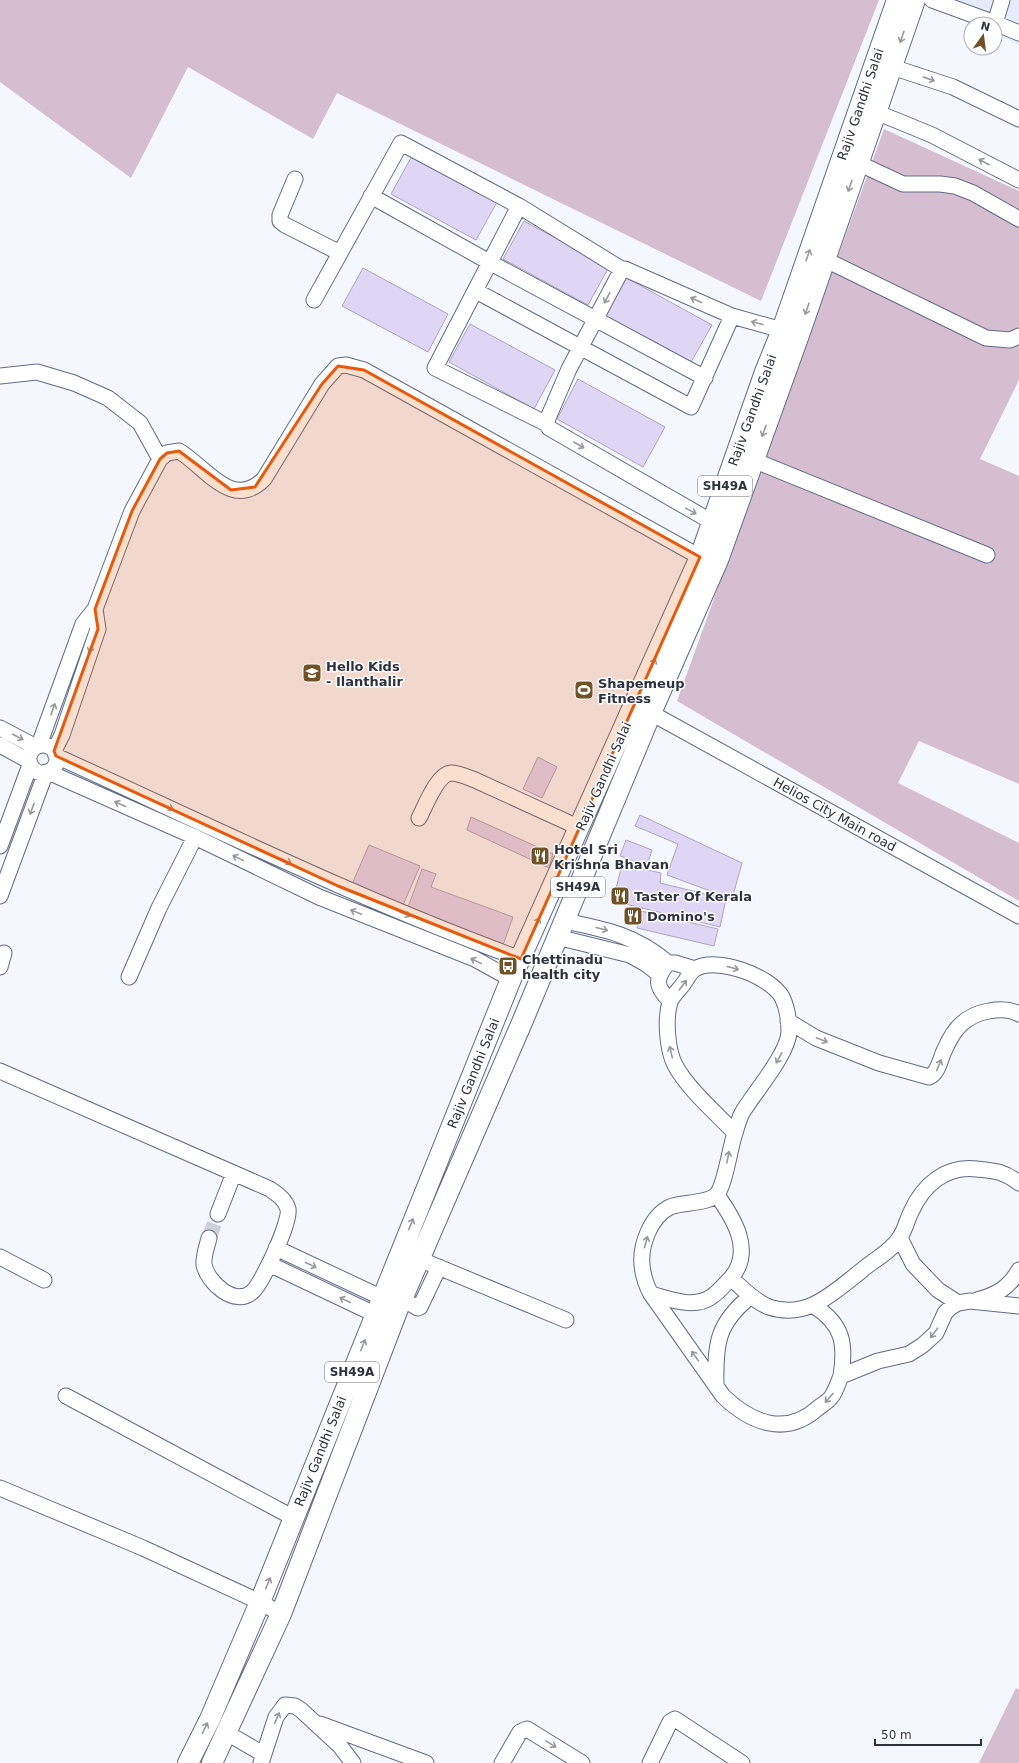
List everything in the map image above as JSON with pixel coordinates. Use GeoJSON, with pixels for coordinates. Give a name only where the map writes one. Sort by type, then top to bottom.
{"type":"FeatureCollection","features":[{"type":"Feature","properties":{"kind":"main road","name":"Rajiv Gandhi Salai"},"geometry":{"type":"LineString","coordinates":[[212,1763],[281,1614],[398,1309],[651,713],[718,560],[754,460],[791,331],[896,0]]}},
{"type":"Feature","properties":{"kind":"main road","name":"Rajiv Gandhi Salai"},"geometry":{"type":"LineString","coordinates":[[188,1763],[210,1719],[260,1602],[511,979],[580,828],[700,557],[765,372],[791,331],[824,259],[915,0]]}},
{"type":"Feature","properties":{"kind":"street"},"geometry":{"type":"LineString","coordinates":[[932,0],[976,16]]}},
{"type":"Feature","properties":{"kind":"street"},"geometry":{"type":"LineString","coordinates":[[997,16],[1002,0]]}},
{"type":"Feature","properties":{"kind":"street"},"geometry":{"type":"LineString","coordinates":[[1003,26],[1019,33]]}},
{"type":"Feature","properties":{"kind":"street"},"geometry":{"type":"LineString","coordinates":[[892,67],[953,88],[1019,119]]}},
{"type":"Feature","properties":{"kind":"street"},"geometry":{"type":"LineString","coordinates":[[876,112],[932,135],[1019,180]]}},
{"type":"Feature","properties":{"kind":"street"},"geometry":{"type":"LineString","coordinates":[[314,300],[401,143],[520,206],[623,270],[629,270],[732,316],[791,331]]}},
{"type":"Feature","properties":{"kind":"street"},"geometry":{"type":"LineString","coordinates":[[858,163],[903,184],[940,184],[955,186],[973,193],[1019,219]]}},
{"type":"Feature","properties":{"kind":"street"},"geometry":{"type":"LineString","coordinates":[[295,179],[280,215],[280,221],[340,253]]}},
{"type":"Feature","properties":{"kind":"street"},"geometry":{"type":"LineString","coordinates":[[371,196],[594,320],[705,378]]}},
{"type":"Feature","properties":{"kind":"street"},"geometry":{"type":"LineString","coordinates":[[520,206],[435,368],[547,424],[549,428],[712,522]]}},
{"type":"Feature","properties":{"kind":"street"},"geometry":{"type":"LineString","coordinates":[[824,259],[986,338],[1010,340],[1019,336]]}},
{"type":"Feature","properties":{"kind":"street"},"geometry":{"type":"LineString","coordinates":[[547,424],[548,418],[569,368],[582,347],[594,320],[621,271],[623,270]]}},
{"type":"Feature","properties":{"kind":"street"},"geometry":{"type":"LineString","coordinates":[[476,291],[691,407],[732,316]]}},
{"type":"Feature","properties":{"kind":"street"},"geometry":{"type":"LineString","coordinates":[[0,846],[30,763],[30,754],[38,746],[46,728],[83,624],[95,609],[132,511],[160,459],[167,453],[179,450],[221,484],[231,490],[241,491],[255,487],[264,479],[322,384],[338,366],[346,365],[364,370],[700,557]]}},
{"type":"Feature","properties":{"kind":"street"},"geometry":{"type":"LineString","coordinates":[[0,376],[37,372],[74,383],[108,398],[140,423],[160,459]]}},
{"type":"Feature","properties":{"kind":"street"},"geometry":{"type":"LineString","coordinates":[[754,460],[987,555]]}},
{"type":"Feature","properties":{"kind":"street"},"geometry":{"type":"LineString","coordinates":[[0,896],[47,772],[55,765],[55,753],[98,629],[95,609]]}},
{"type":"Feature","properties":{"kind":"street","name":"Helios City Main road"},"geometry":{"type":"LineString","coordinates":[[651,713],[1019,916]]}},
{"type":"Feature","properties":{"kind":"street"},"geometry":{"type":"LineString","coordinates":[[0,728],[38,746],[48,746],[55,753],[338,886],[467,940],[521,959]]}},
{"type":"Feature","properties":{"kind":"street"},"geometry":{"type":"LineString","coordinates":[[46,728],[62,735]]}},
{"type":"Feature","properties":{"kind":"street"},"geometry":{"type":"LineString","coordinates":[[0,745],[30,763],[37,771],[47,772],[195,837],[330,902],[475,959],[511,979]]}},
{"type":"Feature","properties":{"kind":"street"},"geometry":{"type":"LineString","coordinates":[[419,818],[438,781],[444,775],[450,773],[475,780],[580,828]]}},
{"type":"Feature","properties":{"kind":"street"},"geometry":{"type":"LineString","coordinates":[[219,849],[225,833]]}},
{"type":"Feature","properties":{"kind":"street"},"geometry":{"type":"LineString","coordinates":[[129,976],[195,837]]}},
{"type":"Feature","properties":{"kind":"street"},"geometry":{"type":"LineString","coordinates":[[330,902],[338,886]]}},
{"type":"Feature","properties":{"kind":"street"},"geometry":{"type":"LineString","coordinates":[[560,929],[605,930],[639,942],[653,950],[663,969]]}},
{"type":"Feature","properties":{"kind":"street"},"geometry":{"type":"LineString","coordinates":[[0,967],[4,953]]}},
{"type":"Feature","properties":{"kind":"street"},"geometry":{"type":"LineString","coordinates":[[670,1001],[662,993],[658,982],[663,969],[675,963],[695,969],[717,965],[729,967],[755,975],[768,982],[782,997],[788,1021],[789,1034],[783,1051],[742,1114],[735,1133],[722,1185],[717,1194],[711,1198],[670,1208],[658,1217],[648,1232],[644,1246],[642,1263],[645,1281],[651,1294],[723,1396],[737,1409],[759,1420],[779,1425],[791,1424],[810,1416],[831,1397],[841,1376],[844,1350],[838,1330],[827,1314],[814,1306]]}},
{"type":"Feature","properties":{"kind":"street"},"geometry":{"type":"LineString","coordinates":[[695,969],[670,1001],[667,1023],[670,1048],[674,1063],[682,1077],[735,1133]]}},
{"type":"Feature","properties":{"kind":"street"},"geometry":{"type":"LineString","coordinates":[[788,1021],[816,1038],[879,1063],[928,1077],[932,1076],[937,1070],[945,1049],[953,1034],[966,1019],[979,1013],[995,1010],[1006,1010],[1019,1014]]}},
{"type":"Feature","properties":{"kind":"street"},"geometry":{"type":"LineString","coordinates":[[0,1071],[234,1172],[270,1189],[280,1196],[286,1203],[288,1211],[287,1220],[270,1264],[252,1293],[245,1296],[229,1294],[219,1290],[213,1284],[205,1268],[204,1256],[209,1238]]}},
{"type":"Feature","properties":{"kind":"street"},"geometry":{"type":"LineString","coordinates":[[731,1278],[751,1296],[769,1307],[796,1310],[814,1306],[843,1286],[890,1248],[900,1238],[918,1199],[939,1176],[954,1169],[972,1168],[1006,1173],[1019,1183]]}},
{"type":"Feature","properties":{"kind":"street"},"geometry":{"type":"LineString","coordinates":[[218,1214],[234,1172]]}},
{"type":"Feature","properties":{"kind":"street"},"geometry":{"type":"LineString","coordinates":[[651,1294],[680,1301],[702,1302],[718,1292],[731,1278],[740,1264],[742,1256],[740,1242],[732,1216],[717,1194]]}},
{"type":"Feature","properties":{"kind":"street"},"geometry":{"type":"LineString","coordinates":[[900,1238],[914,1264],[938,1290],[964,1302],[1019,1306]]}},
{"type":"Feature","properties":{"kind":"street"},"geometry":{"type":"LineString","coordinates":[[276,1248],[378,1306]]}},
{"type":"Feature","properties":{"kind":"street"},"geometry":{"type":"LineString","coordinates":[[0,1257],[44,1280]]}},
{"type":"Feature","properties":{"kind":"street"},"geometry":{"type":"LineString","coordinates":[[420,1259],[566,1320]]}},
{"type":"Feature","properties":{"kind":"street"},"geometry":{"type":"LineString","coordinates":[[270,1264],[378,1306],[398,1309],[420,1307],[439,1267]]}},
{"type":"Feature","properties":{"kind":"street"},"geometry":{"type":"LineString","coordinates":[[841,1376],[878,1361],[909,1354],[923,1345],[936,1333],[945,1313],[950,1307],[964,1302],[988,1297],[1002,1290],[1014,1279],[1019,1270]]}},
{"type":"Feature","properties":{"kind":"street"},"geometry":{"type":"LineString","coordinates":[[716,1385],[716,1359],[719,1337],[730,1315],[751,1296]]}},
{"type":"Feature","properties":{"kind":"street"},"geometry":{"type":"LineString","coordinates":[[66,1396],[294,1518]]}},
{"type":"Feature","properties":{"kind":"street"},"geometry":{"type":"LineString","coordinates":[[0,1488],[143,1548],[260,1602],[281,1614]]}},
{"type":"Feature","properties":{"kind":"street"},"geometry":{"type":"LineString","coordinates":[[226,1733],[262,1759],[276,1717],[284,1705],[295,1706],[340,1746],[353,1763]]}},
{"type":"Feature","properties":{"kind":"street"},"geometry":{"type":"LineString","coordinates":[[650,1763],[670,1722],[675,1719],[742,1763]]}},
{"type":"Feature","properties":{"kind":"street"},"geometry":{"type":"LineString","coordinates":[[314,1722],[426,1763]]}},
{"type":"Feature","properties":{"kind":"street"},"geometry":{"type":"LineString","coordinates":[[502,1763],[520,1732],[527,1729],[582,1763]]}},
{"type":"Feature","properties":{"kind":"highlighted area"},"geometry":{"type":"Polygon","coordinates":[[[338,366],[364,370],[700,557],[521,959],[338,886],[56,756],[54,751],[98,629],[95,609],[132,511],[160,459],[167,453],[179,451],[231,490],[255,487],[322,384],[338,366]]]}},
{"type":"Feature","properties":{"kind":"shaded area"},"geometry":{"type":"Polygon","coordinates":[[[0,0],[879,0],[761,301],[337,93],[313,139],[188,67],[131,178],[0,82],[0,0]]]}},
{"type":"Feature","properties":{"kind":"shaded area"},"geometry":{"type":"Polygon","coordinates":[[[932,0],[1019,0],[1019,45],[1003,38],[1003,16],[963,16],[963,20],[944,11],[932,0]]]}},
{"type":"Feature","properties":{"kind":"shaded area"},"geometry":{"type":"Polygon","coordinates":[[[884,129],[1019,191],[1019,380],[980,459],[1019,476],[1019,784],[919,741],[898,783],[1019,843],[1019,901],[677,701],[884,129]]]}},
{"type":"Feature","properties":{"kind":"shaded area"},"geometry":{"type":"Polygon","coordinates":[[[1016,1688],[1019,1690],[1019,1763],[979,1763],[1016,1688]]]}},
{"type":"Feature","properties":{"kind":"building"},"geometry":{"type":"Polygon","coordinates":[[[412,156],[497,202],[476,240],[391,194],[412,156]]]}},
{"type":"Feature","properties":{"kind":"building"},"geometry":{"type":"Polygon","coordinates":[[[524,221],[609,267],[588,305],[503,259],[524,221]]]}},
{"type":"Feature","properties":{"kind":"building"},"geometry":{"type":"Polygon","coordinates":[[[363,268],[448,314],[428,352],[342,306],[363,268]]]}},
{"type":"Feature","properties":{"kind":"building"},"geometry":{"type":"Polygon","coordinates":[[[625,277],[712,325],[690,364],[603,316],[625,277]]]}},
{"type":"Feature","properties":{"kind":"building"},"geometry":{"type":"Polygon","coordinates":[[[470,324],[555,370],[534,409],[449,362],[470,324]]]}},
{"type":"Feature","properties":{"kind":"building"},"geometry":{"type":"Polygon","coordinates":[[[578,379],[665,427],[643,467],[557,419],[578,379]]]}},
{"type":"Feature","properties":{"kind":"building"},"geometry":{"type":"Polygon","coordinates":[[[538,757],[557,767],[542,798],[523,789],[538,757]]]}},
{"type":"Feature","properties":{"kind":"building"},"geometry":{"type":"Polygon","coordinates":[[[640,815],[742,863],[732,899],[667,875],[678,844],[635,826],[640,815]]]}},
{"type":"Feature","properties":{"kind":"building"},"geometry":{"type":"Polygon","coordinates":[[[471,817],[553,854],[549,868],[467,830],[471,817]]]}},
{"type":"Feature","properties":{"kind":"building"},"geometry":{"type":"Polygon","coordinates":[[[626,840],[652,850],[647,866],[620,856],[626,840]]]}},
{"type":"Feature","properties":{"kind":"building"},"geometry":{"type":"Polygon","coordinates":[[[369,845],[420,866],[403,905],[352,884],[369,845]]]}},
{"type":"Feature","properties":{"kind":"building"},"geometry":{"type":"Polygon","coordinates":[[[622,864],[661,873],[660,883],[726,899],[720,927],[613,901],[622,864]]]}},
{"type":"Feature","properties":{"kind":"building"},"geometry":{"type":"Polygon","coordinates":[[[422,869],[436,874],[431,887],[513,917],[503,945],[407,910],[422,869]]]}},
{"type":"Feature","properties":{"kind":"building"},"geometry":{"type":"Polygon","coordinates":[[[641,911],[718,929],[714,946],[637,928],[641,911]]]}},
{"type":"Feature","properties":{"kind":"tunnel"},"geometry":{"type":"LineString","coordinates":[[209,1238],[218,1214]]}},
{"type":"Feature","properties":{"kind":"place","name":"Hello Kids - Ilanthalir"},"geometry":{"type":"Point","coordinates":[312,673]}},
{"type":"Feature","properties":{"kind":"place","name":"Shapemeup Fitness"},"geometry":{"type":"Point","coordinates":[584,690]}},
{"type":"Feature","properties":{"kind":"place","name":"Hotel Sri Krishna Bhavan"},"geometry":{"type":"Point","coordinates":[540,856]}},
{"type":"Feature","properties":{"kind":"place","name":"Taster Of Kerala"},"geometry":{"type":"Point","coordinates":[620,896]}},
{"type":"Feature","properties":{"kind":"place","name":"Domino's"},"geometry":{"type":"Point","coordinates":[633,916]}},
{"type":"Feature","properties":{"kind":"place","name":"Chettinadu health city"},"geometry":{"type":"Point","coordinates":[508,966]}}]}
